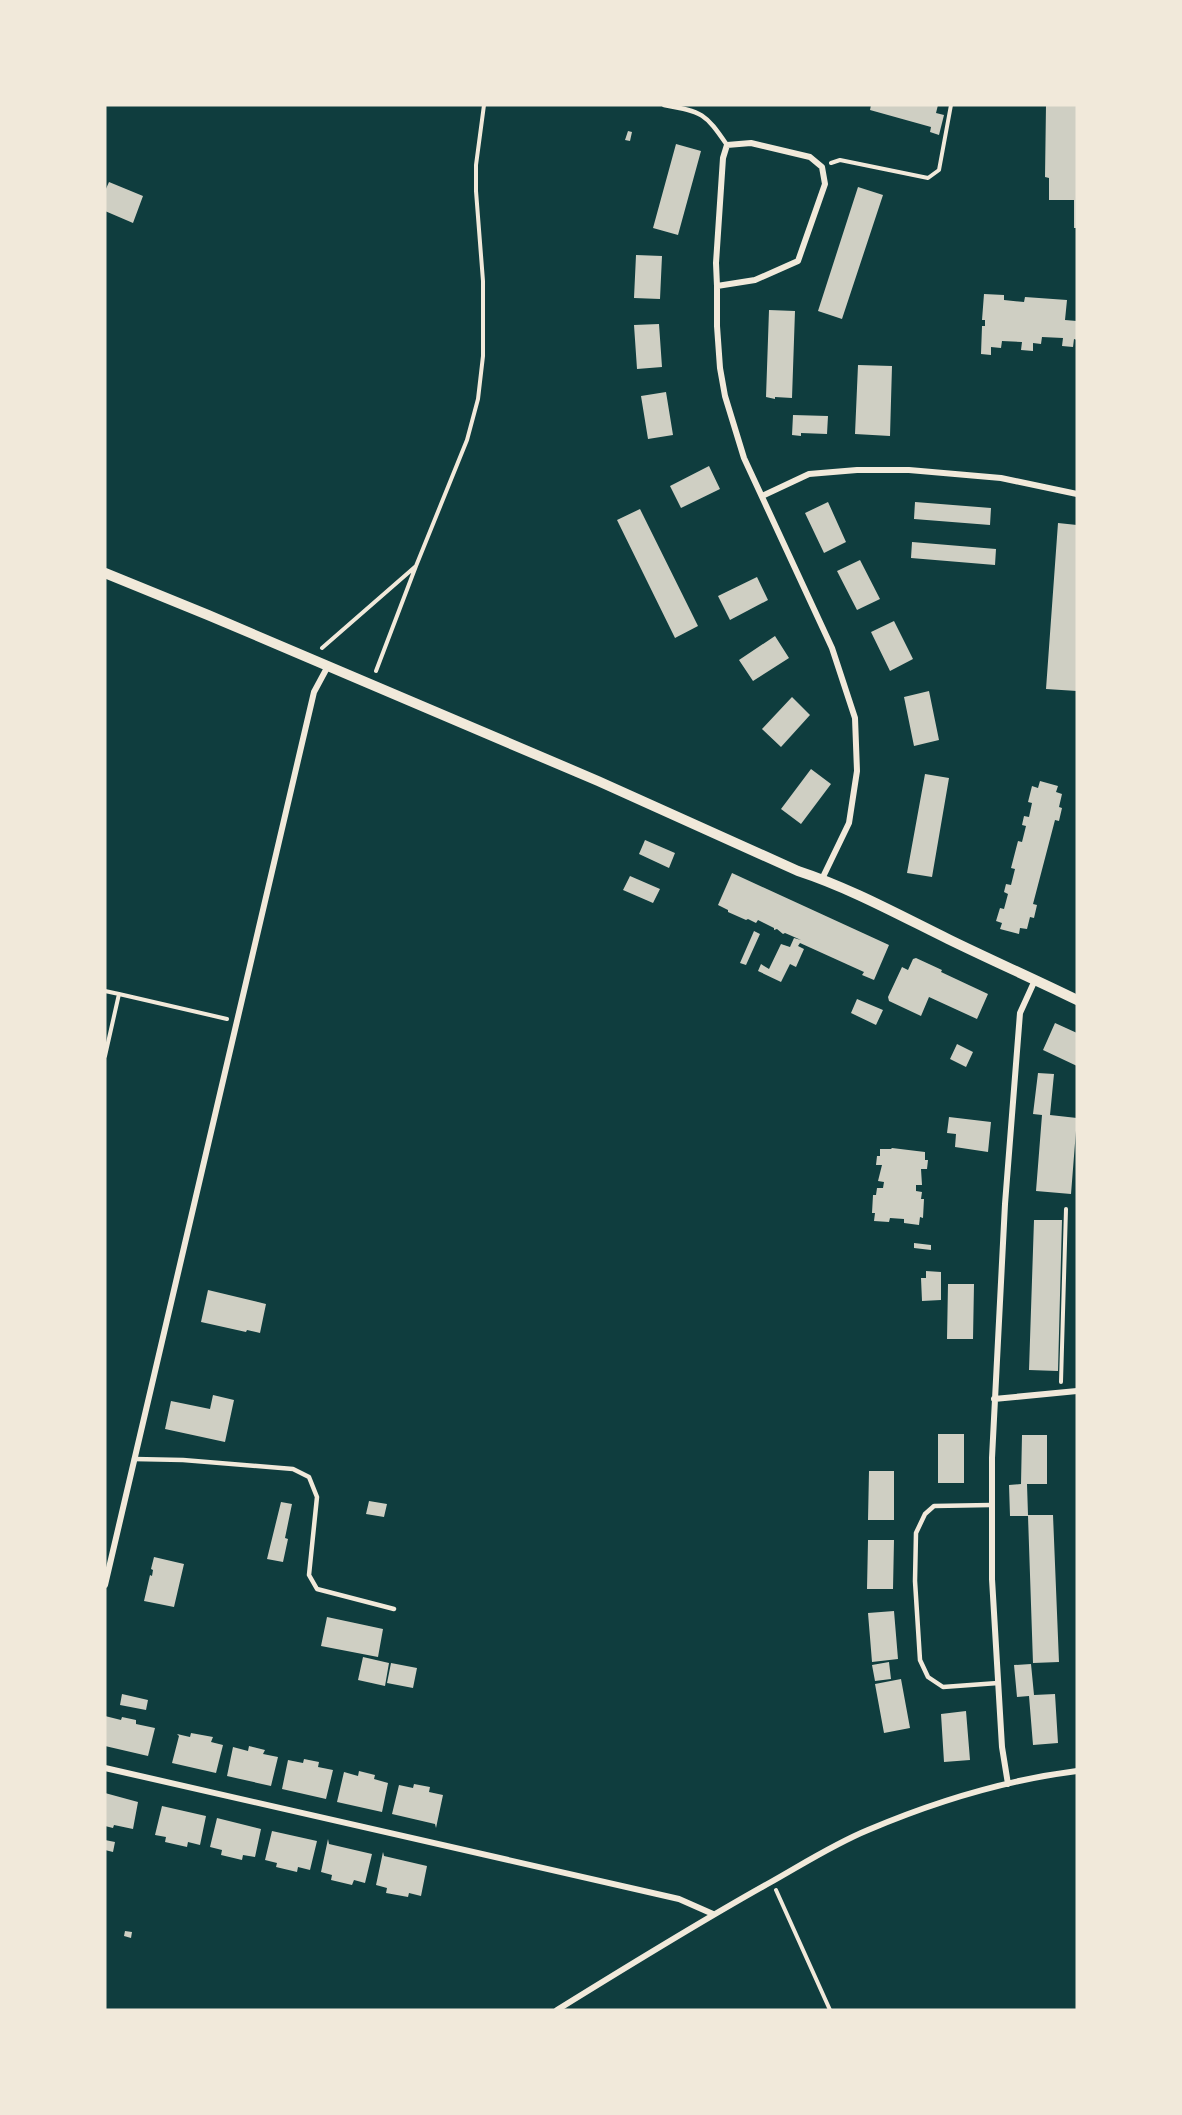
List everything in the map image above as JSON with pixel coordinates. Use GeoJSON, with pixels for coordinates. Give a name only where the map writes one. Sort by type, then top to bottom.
{"type":"FeatureCollection","features":[{"type":"Feature","properties":{"kind":"street"},"geometry":{"type":"LineString","coordinates":[[717,286],[756,280],[798,261],[825,184],[822,167],[810,157],[751,143],[728,145],[723,158],[716,263],[717,326],[725,396],[744,458],[832,648],[855,718],[857,771],[849,823],[822,879]]}},
{"type":"Feature","properties":{"kind":"street"},"geometry":{"type":"LineString","coordinates":[[762,496],[809,474],[857,470],[909,470],[1001,478],[1077,494]]}},
{"type":"Feature","properties":{"kind":"street"},"geometry":{"type":"LineString","coordinates":[[105,573],[310,658],[598,781],[798,871],[822,879],[1077,1000]]}},
{"type":"Feature","properties":{"kind":"street"},"geometry":{"type":"LineString","coordinates":[[105,1585],[314,692],[328,666]]}},
{"type":"Feature","properties":{"kind":"street"},"geometry":{"type":"LineString","coordinates":[[1008,1784],[1002,1747],[992,1579],[991,1505],[994,1399],[1005,1204],[1020,1013],[1035,980]]}},
{"type":"Feature","properties":{"kind":"street"},"geometry":{"type":"LineString","coordinates":[[994,1399],[1077,1391]]}},
{"type":"Feature","properties":{"kind":"street"},"geometry":{"type":"LineString","coordinates":[[105,1768],[679,1899],[713,1914]]}},
{"type":"Feature","properties":{"kind":"street"},"geometry":{"type":"LineString","coordinates":[[557,2010],[713,1914],[868,1830],[939,1804],[1008,1784],[1077,1771]]}},
{"type":"Feature","properties":{"kind":"lane"},"geometry":{"type":"LineString","coordinates":[[664,105],[690,110],[710,121],[728,145]]}},
{"type":"Feature","properties":{"kind":"lane"},"geometry":{"type":"LineString","coordinates":[[134,1459],[183,1460],[293,1469],[309,1477],[317,1497],[309,1575],[317,1590],[394,1609]]}},
{"type":"Feature","properties":{"kind":"lane"},"geometry":{"type":"LineString","coordinates":[[991,1505],[934,1506],[925,1514],[916,1533],[915,1581],[920,1660],[928,1677],[943,1687],[998,1683]]}},
{"type":"Feature","properties":{"kind":"path"},"geometry":{"type":"LineString","coordinates":[[371,685],[416,566],[460,460],[478,399],[483,356],[483,281],[476,165],[484,105]]}},
{"type":"Feature","properties":{"kind":"path"},"geometry":{"type":"LineString","coordinates":[[822,167],[840,160],[928,178],[939,170],[951,105]]}},
{"type":"Feature","properties":{"kind":"path"},"geometry":{"type":"LineString","coordinates":[[310,658],[416,566]]}},
{"type":"Feature","properties":{"kind":"path"},"geometry":{"type":"LineString","coordinates":[[105,990],[237,1021]]}},
{"type":"Feature","properties":{"kind":"path"},"geometry":{"type":"LineString","coordinates":[[105,1056],[120,994]]}},
{"type":"Feature","properties":{"kind":"path"},"geometry":{"type":"LineString","coordinates":[[1061,1393],[1066,1209]]}},
{"type":"Feature","properties":{"kind":"path"},"geometry":{"type":"LineString","coordinates":[[772,1881],[830,2010]]}},
{"type":"Feature","properties":{"kind":"building"},"geometry":{"type":"Polygon","coordinates":[[[871,105],[938,105],[936,113],[944,115],[939,135],[930,132],[931,127],[870,110],[871,105]]]}},
{"type":"Feature","properties":{"kind":"building"},"geometry":{"type":"Polygon","coordinates":[[[1046,105],[1077,105],[1077,228],[1074,228],[1074,200],[1049,200],[1049,178],[1045,177],[1046,105]]]}},
{"type":"Feature","properties":{"kind":"building"},"geometry":{"type":"Polygon","coordinates":[[[628,131],[632,132],[630,141],[625,140],[628,131]]]}},
{"type":"Feature","properties":{"kind":"building"},"geometry":{"type":"Polygon","coordinates":[[[676,144],[701,151],[678,235],[653,228],[676,144]]]}},
{"type":"Feature","properties":{"kind":"building"},"geometry":{"type":"Polygon","coordinates":[[[109,182],[143,196],[133,223],[105,211],[105,191],[109,182]]]}},
{"type":"Feature","properties":{"kind":"building"},"geometry":{"type":"Polygon","coordinates":[[[858,187],[883,195],[842,319],[818,311],[858,187]]]}},
{"type":"Feature","properties":{"kind":"building"},"geometry":{"type":"Polygon","coordinates":[[[636,255],[662,256],[660,299],[634,298],[636,255]]]}},
{"type":"Feature","properties":{"kind":"building"},"geometry":{"type":"Polygon","coordinates":[[[984,294],[1004,295],[1004,300],[1024,302],[1025,297],[1067,300],[1065,320],[1077,321],[1077,340],[1074,339],[1073,347],[1062,346],[1063,338],[1042,337],[1041,344],[1033,343],[1033,351],[1021,350],[1022,342],[1002,341],[1001,348],[991,347],[991,355],[981,354],[982,326],[985,326],[985,320],[982,320],[984,294]]]}},
{"type":"Feature","properties":{"kind":"building"},"geometry":{"type":"Polygon","coordinates":[[[769,310],[795,311],[792,398],[766,397],[769,310]]]}},
{"type":"Feature","properties":{"kind":"building"},"geometry":{"type":"Polygon","coordinates":[[[659,324],[662,367],[637,369],[634,325],[659,324]]]}},
{"type":"Feature","properties":{"kind":"building"},"geometry":{"type":"Polygon","coordinates":[[[858,365],[892,366],[890,436],[855,434],[858,365]]]}},
{"type":"Feature","properties":{"kind":"building"},"geometry":{"type":"Polygon","coordinates":[[[666,392],[673,435],[648,439],[641,396],[666,392]]]}},
{"type":"Feature","properties":{"kind":"building"},"geometry":{"type":"Polygon","coordinates":[[[793,415],[828,416],[827,434],[792,435],[793,415]]]}},
{"type":"Feature","properties":{"kind":"building"},"geometry":{"type":"Polygon","coordinates":[[[709,466],[720,489],[681,508],[670,486],[709,466]]]}},
{"type":"Feature","properties":{"kind":"building"},"geometry":{"type":"Polygon","coordinates":[[[828,502],[846,542],[824,553],[805,513],[828,502]]]}},
{"type":"Feature","properties":{"kind":"building"},"geometry":{"type":"Polygon","coordinates":[[[915,502],[991,508],[990,525],[914,519],[915,502]]]}},
{"type":"Feature","properties":{"kind":"building"},"geometry":{"type":"Polygon","coordinates":[[[640,509],[698,626],[675,638],[617,520],[640,509]]]}},
{"type":"Feature","properties":{"kind":"building"},"geometry":{"type":"Polygon","coordinates":[[[1058,523],[1077,525],[1077,691],[1046,689],[1058,523]]]}},
{"type":"Feature","properties":{"kind":"building"},"geometry":{"type":"Polygon","coordinates":[[[912,542],[996,549],[995,565],[911,558],[912,542]]]}},
{"type":"Feature","properties":{"kind":"building"},"geometry":{"type":"Polygon","coordinates":[[[860,560],[880,599],[857,610],[837,571],[860,560]]]}},
{"type":"Feature","properties":{"kind":"building"},"geometry":{"type":"Polygon","coordinates":[[[757,577],[768,600],[730,620],[718,596],[757,577]]]}},
{"type":"Feature","properties":{"kind":"building"},"geometry":{"type":"Polygon","coordinates":[[[894,621],[913,659],[890,671],[871,632],[894,621]]]}},
{"type":"Feature","properties":{"kind":"building"},"geometry":{"type":"Polygon","coordinates":[[[775,636],[789,658],[753,681],[739,660],[775,636]]]}},
{"type":"Feature","properties":{"kind":"building"},"geometry":{"type":"Polygon","coordinates":[[[929,691],[939,740],[914,746],[904,697],[929,691]]]}},
{"type":"Feature","properties":{"kind":"building"},"geometry":{"type":"Polygon","coordinates":[[[792,697],[810,715],[781,747],[762,729],[792,697]]]}},
{"type":"Feature","properties":{"kind":"building"},"geometry":{"type":"Polygon","coordinates":[[[811,769],[831,784],[801,824],[781,809],[811,769]]]}},
{"type":"Feature","properties":{"kind":"building"},"geometry":{"type":"Polygon","coordinates":[[[925,774],[949,778],[932,877],[907,873],[925,774]]]}},
{"type":"Feature","properties":{"kind":"building"},"geometry":{"type":"Polygon","coordinates":[[[1040,781],[1058,786],[1056,792],[1062,794],[1059,807],[1062,808],[1059,821],[1055,820],[1033,904],[1037,905],[1034,918],[1030,917],[1027,929],[1020,928],[1019,934],[1000,929],[1002,923],[996,921],[1000,908],[1004,909],[1008,894],[1004,892],[1006,884],[1011,885],[1015,869],[1011,868],[1018,841],[1022,842],[1026,826],[1022,825],[1024,816],[1029,817],[1032,803],[1028,802],[1032,786],[1038,788],[1040,781]]]}},
{"type":"Feature","properties":{"kind":"building"},"geometry":{"type":"Polygon","coordinates":[[[645,840],[675,853],[669,868],[639,854],[645,840]]]}},
{"type":"Feature","properties":{"kind":"building"},"geometry":{"type":"Polygon","coordinates":[[[732,873],[889,945],[874,980],[862,975],[864,972],[800,943],[798,946],[804,949],[796,967],[790,964],[781,982],[758,971],[761,964],[769,969],[781,944],[790,947],[794,938],[801,940],[783,934],[777,929],[774,930],[758,920],[756,923],[746,920],[718,905],[732,873]]]}},
{"type":"Feature","properties":{"kind":"building"},"geometry":{"type":"Polygon","coordinates":[[[630,876],[660,889],[653,903],[623,890],[630,876]]]}},
{"type":"Feature","properties":{"kind":"building"},"geometry":{"type":"Polygon","coordinates":[[[754,931],[760,934],[746,965],[740,963],[754,931]]]}},
{"type":"Feature","properties":{"kind":"building"},"geometry":{"type":"Polygon","coordinates":[[[916,958],[988,994],[977,1019],[929,997],[921,1016],[889,1001],[888,997],[902,967],[908,970],[913,959],[916,958]]]}},
{"type":"Feature","properties":{"kind":"building"},"geometry":{"type":"Polygon","coordinates":[[[857,999],[883,1010],[876,1025],[851,1013],[857,999]]]}},
{"type":"Feature","properties":{"kind":"building"},"geometry":{"type":"Polygon","coordinates":[[[1055,1023],[1077,1033],[1077,1066],[1043,1050],[1055,1023]]]}},
{"type":"Feature","properties":{"kind":"building"},"geometry":{"type":"Polygon","coordinates":[[[957,1044],[973,1052],[966,1067],[950,1059],[957,1044]]]}},
{"type":"Feature","properties":{"kind":"building"},"geometry":{"type":"Polygon","coordinates":[[[1038,1073],[1054,1074],[1050,1115],[1077,1118],[1071,1194],[1036,1191],[1042,1115],[1033,1114],[1038,1073]]]}},
{"type":"Feature","properties":{"kind":"building"},"geometry":{"type":"Polygon","coordinates":[[[949,1117],[991,1122],[988,1152],[955,1147],[956,1134],[947,1133],[949,1117]]]}},
{"type":"Feature","properties":{"kind":"building"},"geometry":{"type":"Polygon","coordinates":[[[880,1149],[925,1152],[925,1160],[928,1160],[927,1169],[921,1169],[922,1185],[916,1185],[916,1191],[922,1192],[921,1199],[924,1199],[923,1218],[920,1217],[919,1225],[904,1223],[904,1219],[890,1218],[889,1222],[874,1221],[873,1195],[876,1195],[877,1188],[883,1188],[884,1182],[878,1181],[882,1165],[876,1165],[877,1156],[880,1156],[880,1149]]]}},
{"type":"Feature","properties":{"kind":"building"},"geometry":{"type":"Polygon","coordinates":[[[1034,1220],[1062,1220],[1058,1371],[1029,1370],[1034,1220]]]}},
{"type":"Feature","properties":{"kind":"building"},"geometry":{"type":"Polygon","coordinates":[[[914,1243],[931,1245],[931,1250],[914,1248],[914,1243]]]}},
{"type":"Feature","properties":{"kind":"building"},"geometry":{"type":"Polygon","coordinates":[[[926,1271],[941,1272],[941,1300],[922,1301],[921,1278],[926,1278],[926,1271]]]}},
{"type":"Feature","properties":{"kind":"building"},"geometry":{"type":"Polygon","coordinates":[[[948,1284],[974,1284],[973,1339],[947,1339],[948,1284]]]}},
{"type":"Feature","properties":{"kind":"building"},"geometry":{"type":"Polygon","coordinates":[[[208,1290],[266,1304],[260,1333],[201,1322],[208,1290]]]}},
{"type":"Feature","properties":{"kind":"building"},"geometry":{"type":"Polygon","coordinates":[[[213,1395],[234,1400],[225,1442],[165,1429],[171,1401],[210,1409],[213,1395]]]}},
{"type":"Feature","properties":{"kind":"building"},"geometry":{"type":"Polygon","coordinates":[[[938,1434],[964,1434],[964,1483],[938,1483],[938,1434]]]}},
{"type":"Feature","properties":{"kind":"building"},"geometry":{"type":"Polygon","coordinates":[[[1022,1435],[1047,1435],[1047,1484],[1027,1484],[1028,1515],[1053,1515],[1059,1662],[1033,1663],[1028,1516],[1010,1516],[1009,1485],[1021,1484],[1022,1435]]]}},
{"type":"Feature","properties":{"kind":"building"},"geometry":{"type":"Polygon","coordinates":[[[869,1471],[894,1471],[894,1520],[868,1520],[869,1471]]]}},
{"type":"Feature","properties":{"kind":"building"},"geometry":{"type":"Polygon","coordinates":[[[369,1501],[387,1504],[384,1517],[366,1514],[369,1501]]]}},
{"type":"Feature","properties":{"kind":"building"},"geometry":{"type":"Polygon","coordinates":[[[281,1502],[292,1504],[283,1562],[267,1559],[281,1502]]]}},
{"type":"Feature","properties":{"kind":"building"},"geometry":{"type":"Polygon","coordinates":[[[868,1540],[894,1540],[893,1589],[867,1589],[868,1540]]]}},
{"type":"Feature","properties":{"kind":"building"},"geometry":{"type":"Polygon","coordinates":[[[154,1557],[184,1564],[174,1607],[144,1601],[150,1575],[152,1576],[154,1557]]]}},
{"type":"Feature","properties":{"kind":"building"},"geometry":{"type":"Polygon","coordinates":[[[894,1611],[898,1659],[872,1662],[868,1613],[894,1611]]]}},
{"type":"Feature","properties":{"kind":"building"},"geometry":{"type":"Polygon","coordinates":[[[327,1617],[383,1629],[378,1657],[321,1646],[327,1617]]]}},
{"type":"Feature","properties":{"kind":"building"},"geometry":{"type":"Polygon","coordinates":[[[363,1657],[389,1663],[385,1686],[358,1680],[363,1657]]]}},
{"type":"Feature","properties":{"kind":"building"},"geometry":{"type":"Polygon","coordinates":[[[889,1662],[891,1679],[875,1681],[872,1665],[889,1662]]]}},
{"type":"Feature","properties":{"kind":"building"},"geometry":{"type":"Polygon","coordinates":[[[391,1663],[417,1668],[413,1688],[387,1683],[391,1663]]]}},
{"type":"Feature","properties":{"kind":"building"},"geometry":{"type":"Polygon","coordinates":[[[1031,1664],[1034,1695],[1055,1694],[1058,1743],[1033,1745],[1029,1696],[1017,1697],[1014,1665],[1031,1664]]]}},
{"type":"Feature","properties":{"kind":"building"},"geometry":{"type":"Polygon","coordinates":[[[901,1679],[910,1728],[884,1733],[875,1684],[901,1679]]]}},
{"type":"Feature","properties":{"kind":"building"},"geometry":{"type":"Polygon","coordinates":[[[122,1694],[148,1700],[146,1710],[120,1705],[122,1694]]]}},
{"type":"Feature","properties":{"kind":"building"},"geometry":{"type":"Polygon","coordinates":[[[966,1711],[970,1760],[944,1762],[941,1714],[966,1711]]]}},
{"type":"Feature","properties":{"kind":"building"},"geometry":{"type":"Polygon","coordinates":[[[105,1716],[121,1720],[122,1717],[136,1720],[136,1724],[155,1728],[148,1756],[105,1746],[105,1716]]]}},
{"type":"Feature","properties":{"kind":"building"},"geometry":{"type":"Polygon","coordinates":[[[191,1733],[213,1737],[211,1742],[223,1745],[216,1773],[172,1763],[179,1736],[177,1734],[190,1737],[191,1733]]]}},
{"type":"Feature","properties":{"kind":"building"},"geometry":{"type":"Polygon","coordinates":[[[249,1746],[265,1750],[263,1754],[278,1757],[271,1786],[227,1776],[233,1747],[248,1751],[249,1746]]]}},
{"type":"Feature","properties":{"kind":"building"},"geometry":{"type":"Polygon","coordinates":[[[304,1759],[319,1762],[318,1767],[333,1770],[326,1799],[282,1789],[288,1760],[303,1763],[304,1759]]]}},
{"type":"Feature","properties":{"kind":"building"},"geometry":{"type":"Polygon","coordinates":[[[359,1771],[375,1775],[374,1779],[388,1783],[382,1812],[337,1802],[344,1772],[358,1776],[359,1771]]]}},
{"type":"Feature","properties":{"kind":"building"},"geometry":{"type":"Polygon","coordinates":[[[414,1784],[430,1787],[429,1792],[443,1795],[436,1828],[435,1824],[392,1814],[399,1785],[413,1788],[414,1784]]]}},
{"type":"Feature","properties":{"kind":"building"},"geometry":{"type":"Polygon","coordinates":[[[105,1793],[138,1802],[133,1829],[114,1825],[113,1828],[105,1826],[105,1793]]]}},
{"type":"Feature","properties":{"kind":"building"},"geometry":{"type":"Polygon","coordinates":[[[162,1806],[206,1816],[200,1845],[188,1842],[187,1847],[165,1842],[166,1837],[155,1835],[162,1806]]]}},
{"type":"Feature","properties":{"kind":"building"},"geometry":{"type":"Polygon","coordinates":[[[217,1818],[261,1829],[255,1857],[243,1855],[242,1860],[221,1855],[222,1850],[210,1847],[217,1818]]]}},
{"type":"Feature","properties":{"kind":"building"},"geometry":{"type":"Polygon","coordinates":[[[272,1831],[317,1841],[310,1870],[298,1867],[297,1872],[276,1867],[277,1863],[265,1860],[272,1831]]]}},
{"type":"Feature","properties":{"kind":"building"},"geometry":{"type":"Polygon","coordinates":[[[328,1839],[329,1844],[372,1854],[365,1883],[354,1880],[352,1885],[331,1880],[332,1875],[321,1872],[328,1839]]]}},
{"type":"Feature","properties":{"kind":"building"},"geometry":{"type":"Polygon","coordinates":[[[105,1840],[115,1842],[113,1852],[105,1850],[105,1840]]]}},
{"type":"Feature","properties":{"kind":"building"},"geometry":{"type":"Polygon","coordinates":[[[383,1852],[384,1856],[427,1866],[421,1896],[409,1893],[408,1897],[386,1893],[387,1888],[376,1885],[383,1852]]]}},
{"type":"Feature","properties":{"kind":"building"},"geometry":{"type":"Polygon","coordinates":[[[125,1931],[132,1932],[131,1938],[124,1936],[125,1931]]]}}]}
